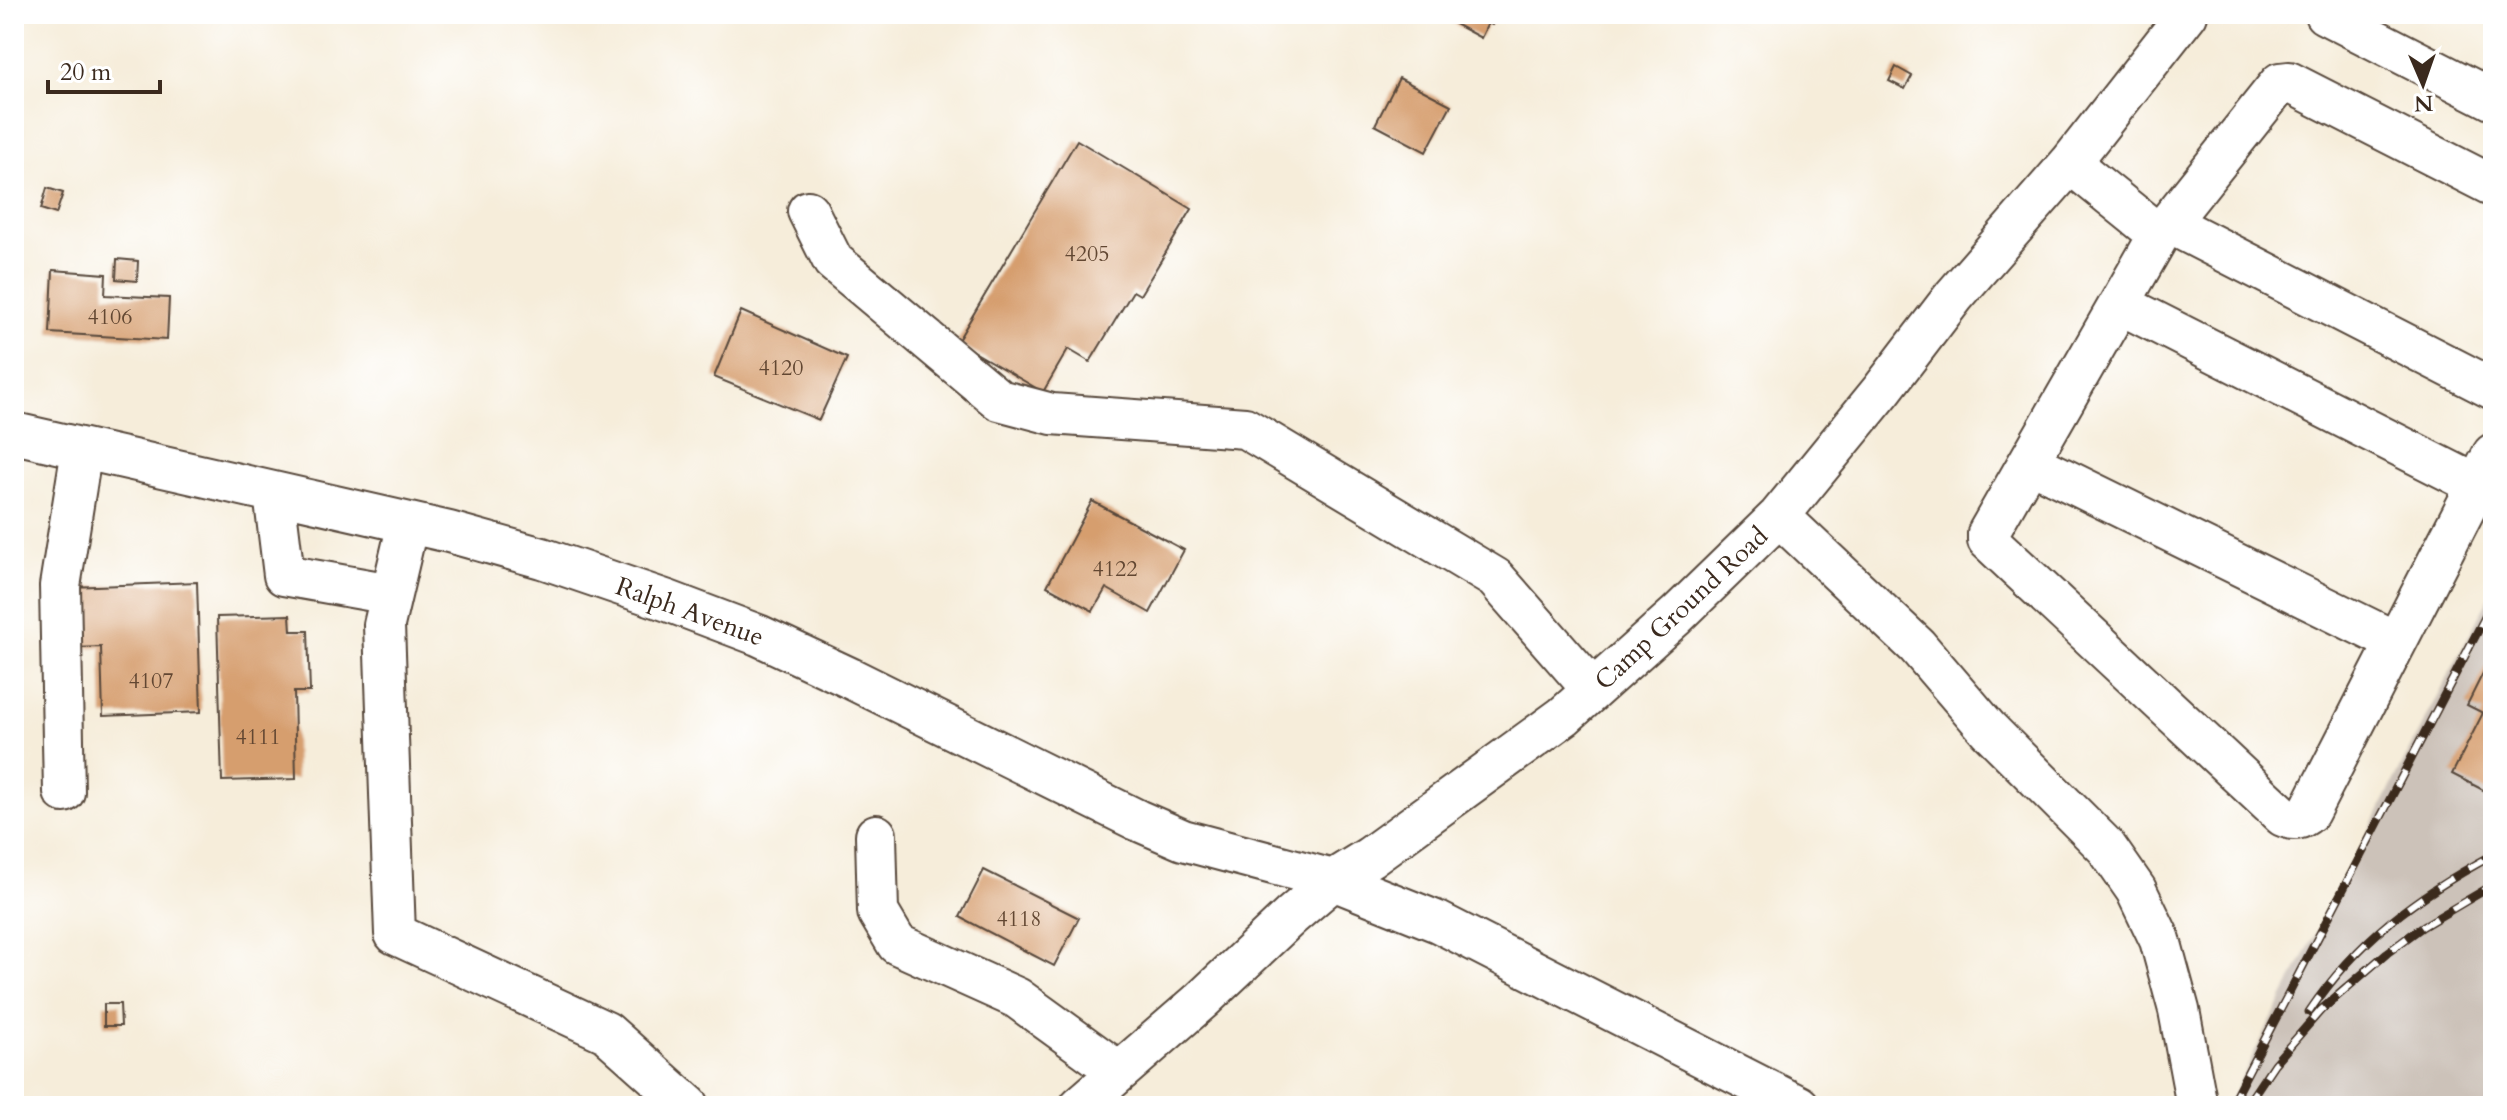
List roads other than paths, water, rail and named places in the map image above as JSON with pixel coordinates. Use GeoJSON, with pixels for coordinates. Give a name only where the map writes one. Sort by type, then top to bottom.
{"type":"FeatureCollection","features":[{"type":"Feature","properties":{"kind":"street","name":"Camp Ground Road"},"geometry":{"type":"LineString","coordinates":[[1080,1106],[1333,880],[1370,857],[1540,733],[1593,690],[1676,616],[1779,516],[1954,296],[2070,163],[2187,14]]}},
{"type":"Feature","properties":{"kind":"street"},"geometry":{"type":"LineString","coordinates":[[2342,18],[2493,100]]}},
{"type":"Feature","properties":{"kind":"street"},"geometry":{"type":"LineString","coordinates":[[2120,304],[2485,470],[2309,812],[2302,819],[2291,820],[2283,816],[1991,544],[1988,533],[2120,304],[2164,229],[2280,83],[2289,82],[2493,186]]}},
{"type":"Feature","properties":{"kind":"street"},"geometry":{"type":"LineString","coordinates":[[2070,163],[2164,229],[2493,389]]}},
{"type":"Feature","properties":{"kind":"street"},"geometry":{"type":"LineString","coordinates":[[808,211],[833,261],[999,400],[1052,414],[1245,428],[1495,578],[1593,690]]}},
{"type":"Feature","properties":{"kind":"street","name":"Ralph Avenue"},"geometry":{"type":"LineString","coordinates":[[14,433],[408,523],[542,558],[668,601],[758,635],[1183,840],[1333,880],[1438,922],[1799,1106]]}},
{"type":"Feature","properties":{"kind":"street"},"geometry":{"type":"LineString","coordinates":[[64,792],[60,586],[82,449]]}},
{"type":"Feature","properties":{"kind":"street"},"geometry":{"type":"LineString","coordinates":[[2029,462],[2396,642]]}},
{"type":"Feature","properties":{"kind":"street"},"geometry":{"type":"LineString","coordinates":[[274,493],[284,575],[391,594]]}},
{"type":"Feature","properties":{"kind":"street"},"geometry":{"type":"LineString","coordinates":[[1779,516],[1917,646],[1988,729],[2106,847],[2136,890],[2160,940],[2179,1010],[2197,1106]]}},
{"type":"Feature","properties":{"kind":"street"},"geometry":{"type":"LineString","coordinates":[[408,523],[384,625],[395,934],[606,1032],[689,1106]]}},
{"type":"Feature","properties":{"kind":"street"},"geometry":{"type":"LineString","coordinates":[[876,835],[878,912],[897,944],[1017,998],[1119,1072]]}},
{"type":"Feature","properties":{"kind":"railway"},"geometry":{"type":"LineString","coordinates":[[2230,1106],[2493,602]]}},
{"type":"Feature","properties":{"kind":"railway"},"geometry":{"type":"LineString","coordinates":[[2309,1012],[2348,962],[2391,922],[2414,903],[2493,855]]}},
{"type":"Feature","properties":{"kind":"railway"},"geometry":{"type":"LineString","coordinates":[[2246,1106],[2274,1064],[2321,1010],[2422,927],[2493,885]]}}]}
